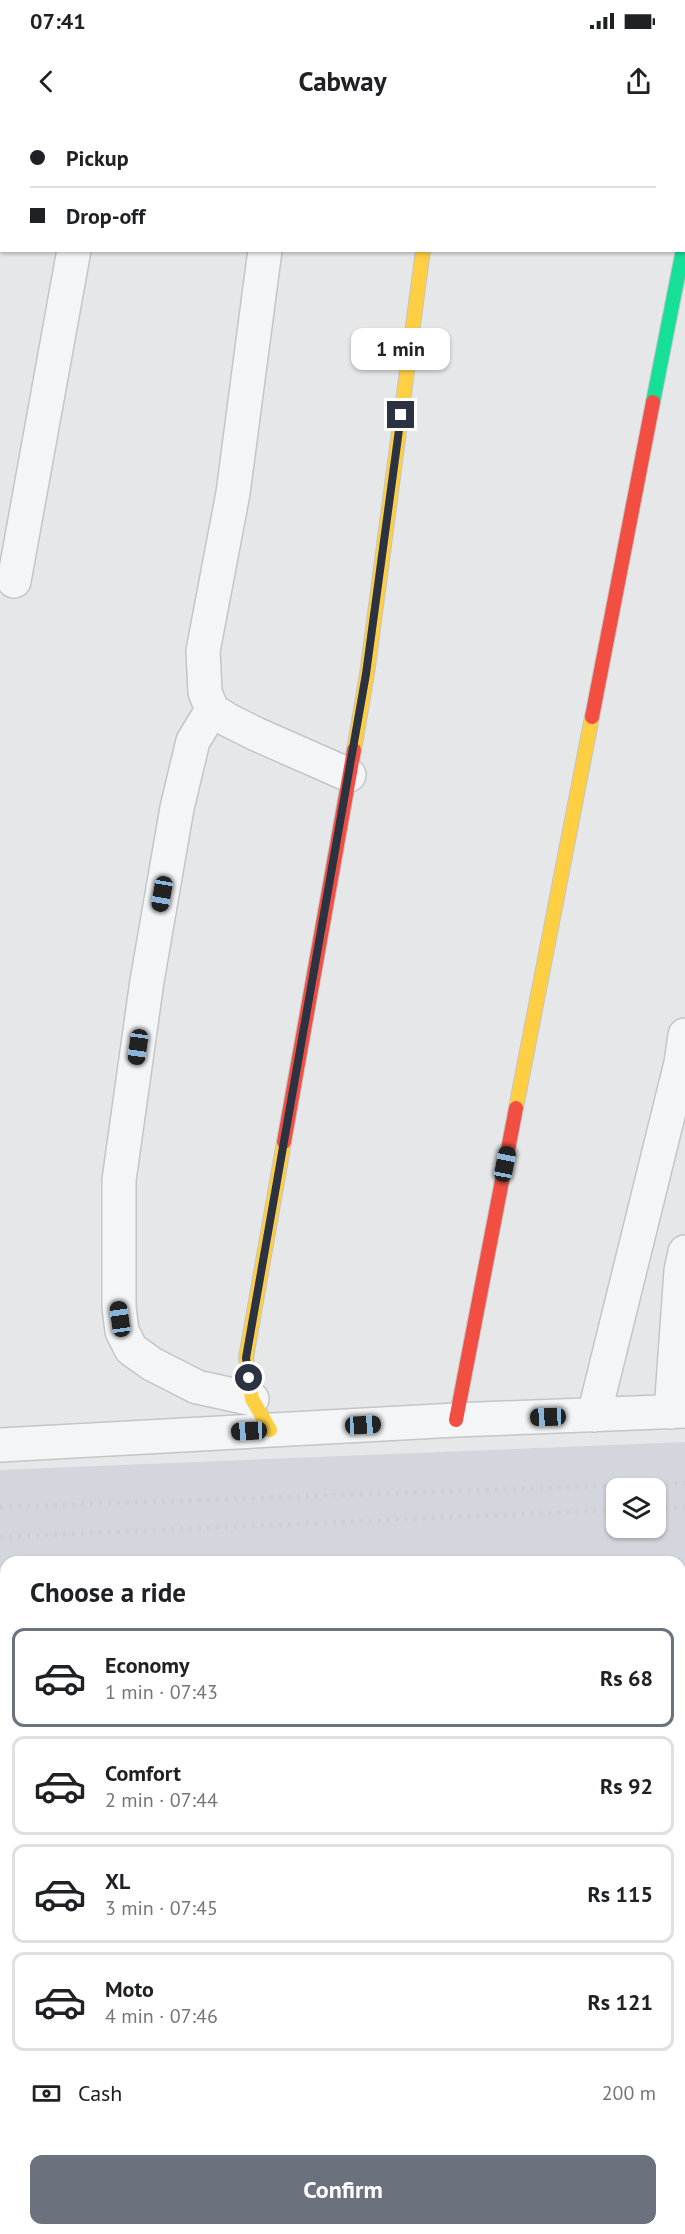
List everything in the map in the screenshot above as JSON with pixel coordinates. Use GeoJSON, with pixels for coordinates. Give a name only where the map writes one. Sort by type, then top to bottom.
{"type":"FeatureCollection","features":[{"type":"Feature","properties":{"kind":"street"},"geometry":{"type":"LineString","coordinates":[[14,581],[74,252]]}},
{"type":"Feature","properties":{"kind":"street"},"geometry":{"type":"LineString","coordinates":[[265,252],[233,493],[203,651],[205,692],[212,710],[256,734],[349,775]]}},
{"type":"Feature","properties":{"kind":"street"},"geometry":{"type":"LineString","coordinates":[[270,1430],[252,1399],[246,1358],[366,674],[423,252]]}},
{"type":"Feature","properties":{"kind":"street"},"geometry":{"type":"LineString","coordinates":[[456,1420],[683,252]]}},
{"type":"Feature","properties":{"kind":"street"},"geometry":{"type":"LineString","coordinates":[[212,710],[193,741],[177,808],[147,981],[119,1180],[119,1307],[122,1331],[131,1349],[152,1365],[197,1387],[252,1399]]}},
{"type":"Feature","properties":{"kind":"street"},"geometry":{"type":"LineString","coordinates":[[594,1415],[681,1063],[685,1035]]}},
{"type":"Feature","properties":{"kind":"street"},"geometry":{"type":"LineString","coordinates":[[0,1446],[456,1420],[678,1412],[681,1272],[685,1252]]}},
{"type":"Feature","properties":{"kind":"shaded area"},"geometry":{"type":"Polygon","coordinates":[[[685,1442],[685,1556],[0,1556],[0,1470],[685,1442]]]}},
{"type":"Feature","properties":{"kind":"railway"},"geometry":{"type":"LineString","coordinates":[[0,1507],[685,1483]]}},
{"type":"Feature","properties":{"kind":"railway"},"geometry":{"type":"LineString","coordinates":[[666,1508],[685,1507]]}},
{"type":"Feature","properties":{"kind":"railway"},"geometry":{"type":"LineString","coordinates":[[0,1537],[606,1510]]}},
{"type":"Feature","properties":{"kind":"traffic: fast"},"geometry":{"type":"LineString","coordinates":[[653,402],[683,252]]}},
{"type":"Feature","properties":{"kind":"traffic: slow"},"geometry":{"type":"LineString","coordinates":[[354,750],[367,674],[423,252]]}},
{"type":"Feature","properties":{"kind":"traffic: slow"},"geometry":{"type":"LineString","coordinates":[[516,1108],[592,717]]}},
{"type":"Feature","properties":{"kind":"traffic: slow"},"geometry":{"type":"LineString","coordinates":[[270,1430],[252,1399],[246,1358],[284,1142]]}},
{"type":"Feature","properties":{"kind":"traffic: jam"},"geometry":{"type":"LineString","coordinates":[[592,717],[653,402]]}},
{"type":"Feature","properties":{"kind":"traffic: jam"},"geometry":{"type":"LineString","coordinates":[[284,1142],[354,750]]}},
{"type":"Feature","properties":{"kind":"traffic: jam"},"geometry":{"type":"LineString","coordinates":[[456,1420],[516,1108]]}},
{"type":"Feature","properties":{"kind":"route"},"geometry":{"type":"LineString","coordinates":[[249,1378],[246,1358],[366,674],[401,415]]}}]}
